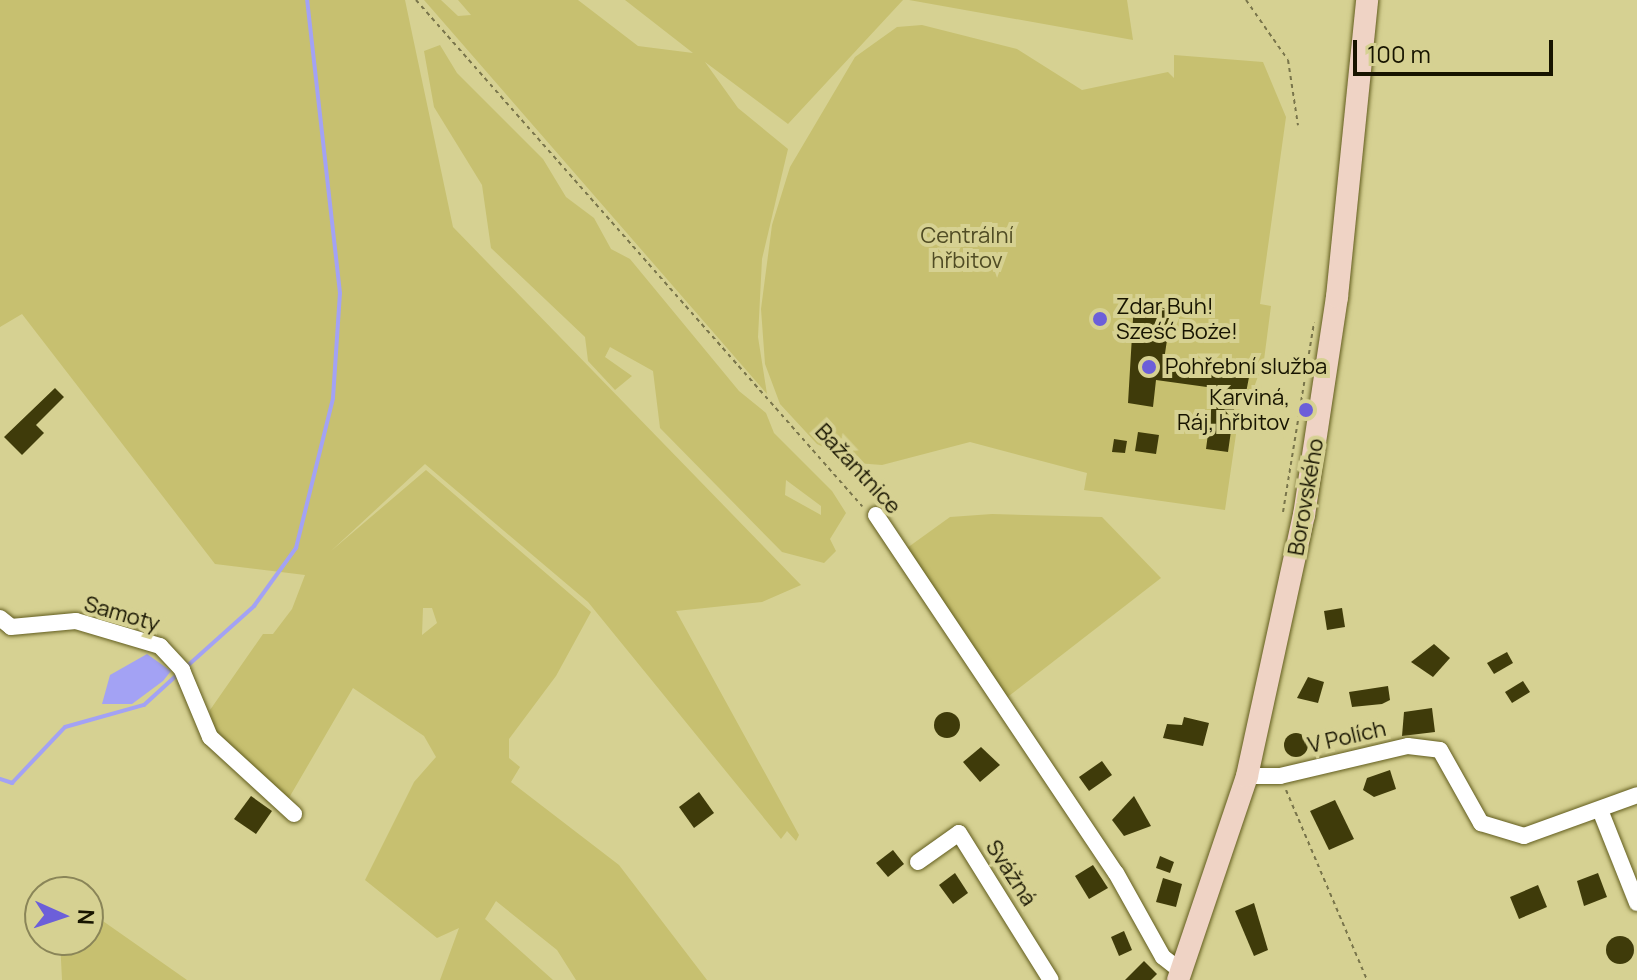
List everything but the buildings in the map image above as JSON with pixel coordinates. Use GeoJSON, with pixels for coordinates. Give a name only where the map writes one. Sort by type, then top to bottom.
{"type":"FeatureCollection","features":[{"type":"Feature","properties":{"kind":"main road","name":"Borovského"},"geometry":{"type":"LineString","coordinates":[[1180,976],[1247,776],[1311,471],[1358,130],[1367,0]]}},
{"type":"Feature","properties":{"kind":"street","name":"Bažantnice"},"geometry":{"type":"LineString","coordinates":[[876,515],[1116,873],[1163,957],[1180,976]]}},
{"type":"Feature","properties":{"kind":"street","name":"Samoty"},"geometry":{"type":"LineString","coordinates":[[0,618],[11,627],[76,621],[160,646],[182,670],[210,737],[294,814]]}},
{"type":"Feature","properties":{"kind":"street","name":"V Polích"},"geometry":{"type":"LineString","coordinates":[[1247,776],[1280,776],[1408,746],[1440,750],[1481,823],[1504,834],[1548,833],[1637,795]]}},
{"type":"Feature","properties":{"kind":"street"},"geometry":{"type":"LineString","coordinates":[[1600,810],[1637,903]]}},
{"type":"Feature","properties":{"kind":"street","name":"Svážná"},"geometry":{"type":"LineString","coordinates":[[918,862],[959,833],[1051,980]]}},
{"type":"Feature","properties":{"kind":"path","name":"Bažantnice"},"geometry":{"type":"LineString","coordinates":[[416,0],[852,500],[876,515]]}},
{"type":"Feature","properties":{"kind":"path"},"geometry":{"type":"LineString","coordinates":[[1246,0],[1288,60],[1298,125]]}},
{"type":"Feature","properties":{"kind":"path"},"geometry":{"type":"LineString","coordinates":[[1280,776],[1367,980]]}},
{"type":"Feature","properties":{"kind":"green space"},"geometry":{"type":"Polygon","coordinates":[[[0,0],[405,0],[453,227],[801,585],[762,602],[676,611],[799,835],[796,841],[787,831],[781,839],[588,602],[425,464],[331,551],[426,470],[591,612],[556,676],[509,739],[509,758],[520,767],[511,782],[619,865],[707,980],[576,980],[557,950],[496,901],[485,919],[553,980],[440,980],[459,928],[437,938],[365,880],[414,782],[436,757],[424,736],[353,688],[286,803],[210,733],[210,710],[263,634],[273,634],[292,609],[305,575],[215,564],[22,314],[0,327],[0,0]],[[423,608],[422,635],[437,623],[432,608],[423,608]]]}},
{"type":"Feature","properties":{"kind":"green space"},"geometry":{"type":"Polygon","coordinates":[[[424,0],[441,0],[458,16],[471,15],[458,0],[578,0],[638,46],[693,53],[625,0],[903,0],[788,124],[705,62],[738,108],[788,149],[762,259],[758,337],[767,394],[424,0]]]}},
{"type":"Feature","properties":{"kind":"green space"},"geometry":{"type":"Polygon","coordinates":[[[909,0],[1127,0],[1133,40],[909,0]]]}},
{"type":"Feature","properties":{"kind":"green space","name":"Centrální hřbitov"},"geometry":{"type":"Polygon","coordinates":[[[922,25],[1017,49],[1082,90],[1168,72],[1174,78],[1174,55],[1263,62],[1286,117],[1260,304],[1271,306],[1264,360],[1249,401],[1241,400],[1225,510],[1084,490],[1087,473],[970,442],[882,465],[856,463],[817,444],[780,404],[765,364],[761,309],[772,225],[790,167],[855,57],[897,27],[922,25]]]}},
{"type":"Feature","properties":{"kind":"green space"},"geometry":{"type":"Polygon","coordinates":[[[440,45],[457,73],[543,159],[566,197],[594,218],[611,249],[630,259],[739,391],[766,413],[774,433],[832,491],[846,513],[830,539],[836,551],[824,563],[782,552],[660,428],[653,371],[610,347],[605,357],[632,376],[615,390],[588,361],[585,337],[491,248],[482,185],[434,107],[424,51],[440,45]],[[786,480],[785,495],[821,515],[821,506],[786,480]]]}},
{"type":"Feature","properties":{"kind":"green space"},"geometry":{"type":"Polygon","coordinates":[[[992,514],[1102,517],[1161,578],[1005,699],[907,548],[950,517],[992,514]]]}},
{"type":"Feature","properties":{"kind":"green space"},"geometry":{"type":"Polygon","coordinates":[[[104,922],[187,980],[62,980],[61,956],[104,956],[104,922]]]}},
{"type":"Feature","properties":{"kind":"water"},"geometry":{"type":"Polygon","coordinates":[[[147,654],[171,671],[163,681],[132,704],[102,704],[110,675],[147,654]]]}},
{"type":"Feature","properties":{"kind":"waterway"},"geometry":{"type":"LineString","coordinates":[[185,668],[254,606],[296,548],[333,398],[340,293],[307,0]]}},
{"type":"Feature","properties":{"kind":"waterway"},"geometry":{"type":"LineString","coordinates":[[0,779],[12,783],[65,727],[144,705],[178,674]]}},
{"type":"Feature","properties":{"kind":"place","name":"Zdar Buh! Sześć Boże!"},"geometry":{"type":"Point","coordinates":[1100,319]}},
{"type":"Feature","properties":{"kind":"place","name":"Pohřební služba"},"geometry":{"type":"Point","coordinates":[1149,367]}},
{"type":"Feature","properties":{"kind":"place","name":"Karviná, Ráj, hřbitov"},"geometry":{"type":"Point","coordinates":[1306,410]}}]}
